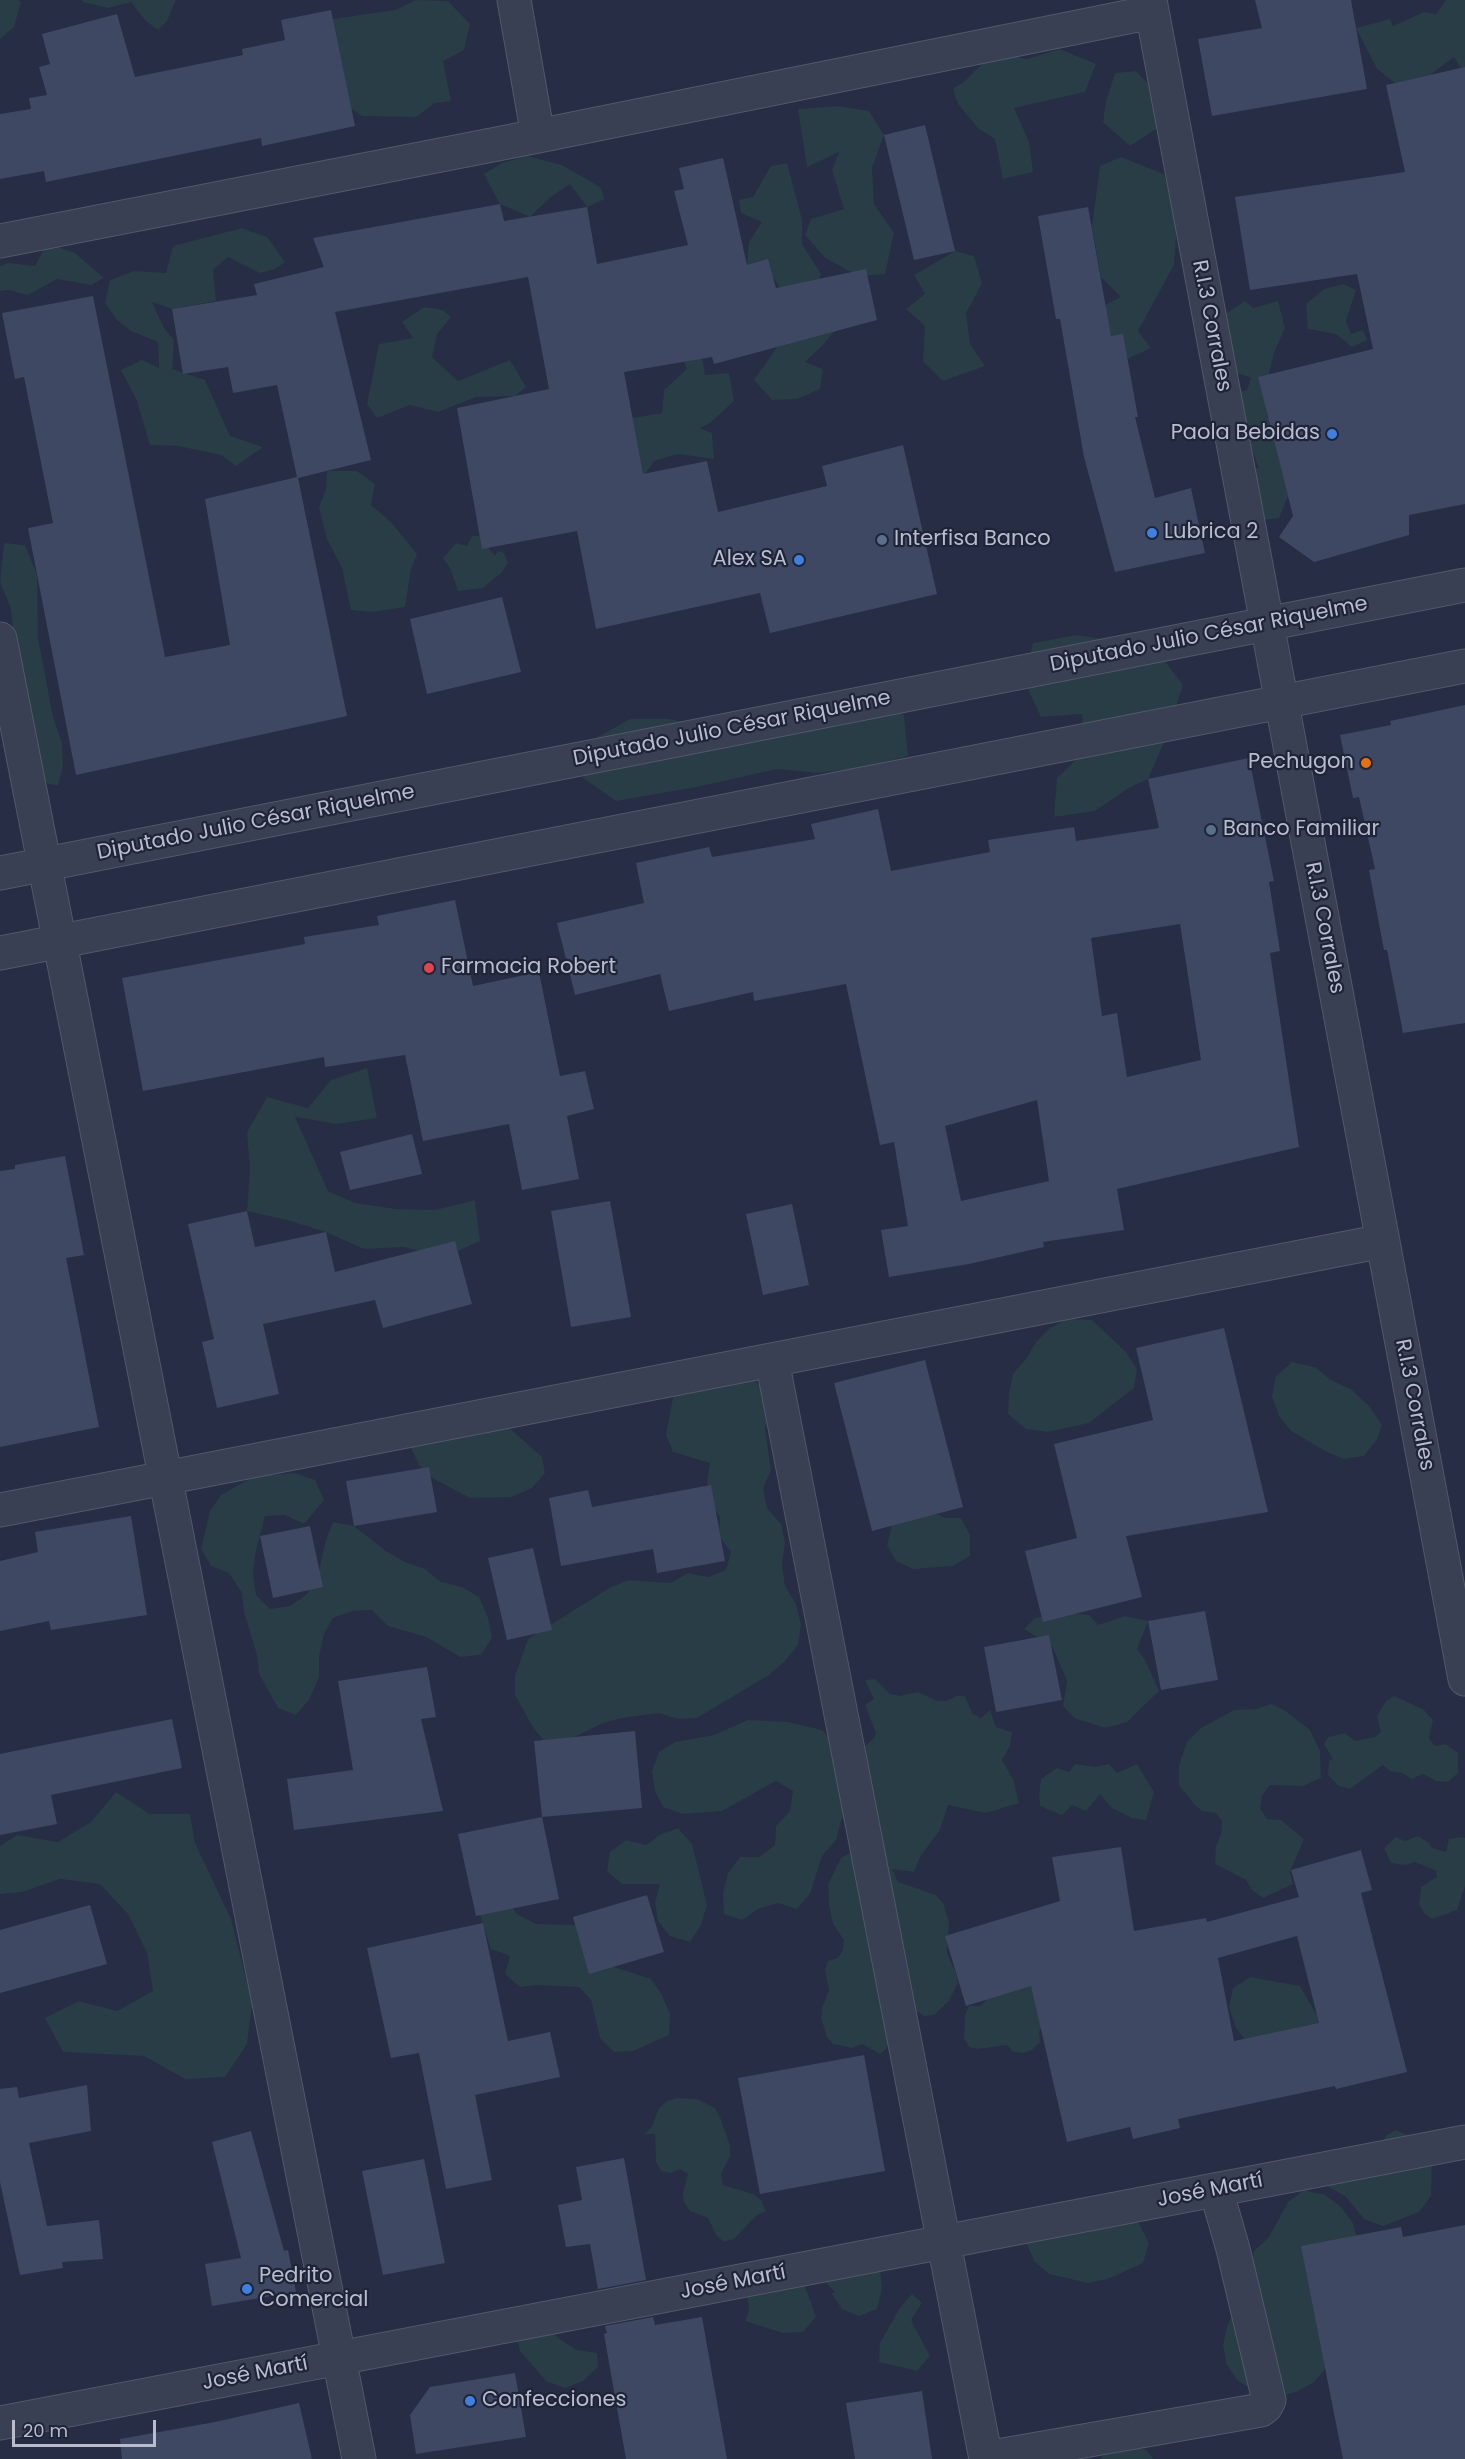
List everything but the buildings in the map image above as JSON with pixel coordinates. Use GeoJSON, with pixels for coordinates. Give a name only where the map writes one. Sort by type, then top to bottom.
{"type":"FeatureCollection","features":[{"type":"Feature","properties":{"kind":"street"},"geometry":{"type":"LineString","coordinates":[[514,0],[538,136]]}},
{"type":"Feature","properties":{"kind":"street"},"geometry":{"type":"LineString","coordinates":[[0,241],[538,136],[1151,6]]}},
{"type":"Feature","properties":{"kind":"street","name":"R.I.3 Corrales"},"geometry":{"type":"LineString","coordinates":[[1151,6],[1465,1679]]}},
{"type":"Feature","properties":{"kind":"street","name":"Diputado Julio César Riquelme"},"geometry":{"type":"LineString","coordinates":[[0,873],[1465,585]]}},
{"type":"Feature","properties":{"kind":"street"},"geometry":{"type":"LineString","coordinates":[[0,639],[359,2459]]}},
{"type":"Feature","properties":{"kind":"street"},"geometry":{"type":"LineString","coordinates":[[0,953],[1465,666]]}},
{"type":"Feature","properties":{"kind":"street"},"geometry":{"type":"LineString","coordinates":[[0,1510],[1383,1241]]}},
{"type":"Feature","properties":{"kind":"street"},"geometry":{"type":"LineString","coordinates":[[772,1360],[986,2459],[1261,2410],[1266,2406],[1269,2400],[1233,2249],[1216,2190]]}},
{"type":"Feature","properties":{"kind":"street","name":"José Martí"},"geometry":{"type":"LineString","coordinates":[[0,2423],[1465,2142]]}},
{"type":"Feature","properties":{"kind":"shaded area"},"geometry":{"type":"Polygon","coordinates":[[[0,0],[21,2],[14,27],[0,39],[0,0]]]}},
{"type":"Feature","properties":{"kind":"shaded area"},"geometry":{"type":"Polygon","coordinates":[[[82,0],[176,0],[167,21],[158,30],[146,21],[131,2],[108,8],[82,0]]]}},
{"type":"Feature","properties":{"kind":"shaded area"},"geometry":{"type":"Polygon","coordinates":[[[416,0],[448,1],[470,24],[464,50],[443,61],[451,101],[435,103],[416,117],[362,116],[320,87],[317,35],[333,19],[395,10],[416,0]]]}},
{"type":"Feature","properties":{"kind":"shaded area"},"geometry":{"type":"Polygon","coordinates":[[[1446,0],[1465,0],[1465,75],[1454,57],[1430,75],[1395,83],[1377,69],[1356,28],[1390,19],[1393,26],[1424,12],[1436,14],[1446,0]]]}},
{"type":"Feature","properties":{"kind":"shaded area"},"geometry":{"type":"Polygon","coordinates":[[[1060,49],[1096,64],[1085,92],[1014,108],[1029,142],[1033,172],[1003,179],[995,139],[979,129],[958,104],[953,89],[965,81],[994,52],[1027,59],[1060,49]]]}},
{"type":"Feature","properties":{"kind":"shaded area"},"geometry":{"type":"Polygon","coordinates":[[[1136,71],[1157,93],[1156,129],[1130,146],[1103,122],[1106,101],[1115,73],[1136,71]]]}},
{"type":"Feature","properties":{"kind":"shaded area"},"geometry":{"type":"Polygon","coordinates":[[[838,106],[869,111],[884,135],[872,168],[874,204],[894,233],[885,274],[858,276],[825,258],[805,235],[811,219],[844,209],[832,170],[839,152],[807,167],[798,109],[838,106]]]}},
{"type":"Feature","properties":{"kind":"shaded area"},"geometry":{"type":"Polygon","coordinates":[[[527,156],[562,165],[600,187],[605,199],[587,207],[570,184],[552,196],[530,217],[500,204],[484,174],[502,163],[527,156]]]}},
{"type":"Feature","properties":{"kind":"shaded area"},"geometry":{"type":"Polygon","coordinates":[[[1121,157],[1164,174],[1177,225],[1174,265],[1138,331],[1151,348],[1123,361],[1087,314],[1121,297],[1101,277],[1092,227],[1100,166],[1121,157]]]}},
{"type":"Feature","properties":{"kind":"shaded area"},"geometry":{"type":"Polygon","coordinates":[[[787,163],[802,220],[802,244],[821,274],[811,304],[837,328],[805,362],[823,369],[820,389],[797,399],[772,400],[754,380],[777,347],[790,303],[773,277],[747,265],[749,242],[762,222],[741,213],[739,200],[753,197],[771,166],[787,163]]]}},
{"type":"Feature","properties":{"kind":"shaded area"},"geometry":{"type":"Polygon","coordinates":[[[242,228],[267,237],[285,262],[275,269],[260,273],[228,257],[213,270],[216,301],[172,309],[152,302],[163,326],[174,341],[172,369],[205,380],[230,436],[263,447],[236,466],[221,455],[178,446],[150,445],[137,401],[121,370],[142,360],[159,368],[158,342],[131,331],[117,320],[105,303],[110,280],[134,271],[166,273],[173,246],[242,228]]]}},
{"type":"Feature","properties":{"kind":"shaded area"},"geometry":{"type":"Polygon","coordinates":[[[47,243],[75,253],[104,278],[91,285],[57,279],[28,295],[9,290],[0,291],[0,266],[8,263],[35,266],[47,243]]]}},
{"type":"Feature","properties":{"kind":"shaded area"},"geometry":{"type":"Polygon","coordinates":[[[955,251],[974,256],[982,283],[966,313],[970,344],[985,366],[943,381],[923,361],[925,326],[906,309],[925,294],[914,275],[955,251]]]}},
{"type":"Feature","properties":{"kind":"shaded area"},"geometry":{"type":"Polygon","coordinates":[[[1343,284],[1356,290],[1346,321],[1351,334],[1363,330],[1367,340],[1352,347],[1336,334],[1308,329],[1306,304],[1324,289],[1343,284]]]}},
{"type":"Feature","properties":{"kind":"shaded area"},"geometry":{"type":"Polygon","coordinates":[[[1245,301],[1253,308],[1278,301],[1285,328],[1274,353],[1269,373],[1266,409],[1288,496],[1279,518],[1263,520],[1238,472],[1259,468],[1250,444],[1224,396],[1247,390],[1251,378],[1218,366],[1224,315],[1245,301]]]}},
{"type":"Feature","properties":{"kind":"shaded area"},"geometry":{"type":"Polygon","coordinates":[[[424,307],[443,310],[451,317],[437,334],[432,357],[458,381],[510,360],[526,387],[515,396],[476,397],[438,412],[410,405],[377,418],[367,404],[379,344],[413,338],[402,322],[424,307]]]}},
{"type":"Feature","properties":{"kind":"shaded area"},"geometry":{"type":"Polygon","coordinates":[[[673,337],[702,356],[705,375],[729,373],[734,401],[710,423],[700,428],[712,433],[714,459],[678,454],[654,461],[645,474],[647,527],[614,421],[662,413],[664,390],[687,369],[673,337]]]}},
{"type":"Feature","properties":{"kind":"shaded area"},"geometry":{"type":"Polygon","coordinates":[[[327,471],[357,471],[375,484],[371,505],[391,522],[417,554],[411,569],[405,607],[372,612],[351,610],[342,568],[327,539],[319,507],[326,489],[327,471]]]}},
{"type":"Feature","properties":{"kind":"shaded area"},"geometry":{"type":"Polygon","coordinates":[[[472,536],[479,536],[495,556],[498,551],[504,553],[508,563],[502,572],[483,588],[458,591],[450,568],[443,558],[456,543],[467,546],[472,536]]]}},
{"type":"Feature","properties":{"kind":"shaded area"},"geometry":{"type":"Polygon","coordinates":[[[4,543],[25,545],[37,575],[38,638],[53,717],[62,743],[63,767],[58,786],[28,778],[11,609],[0,582],[4,543]]]}},
{"type":"Feature","properties":{"kind":"shaded area"},"geometry":{"type":"Polygon","coordinates":[[[1076,635],[1117,641],[1157,651],[1183,685],[1165,740],[1148,779],[1129,788],[1095,811],[1054,817],[1057,778],[1085,751],[1082,714],[1041,717],[1024,681],[1033,643],[1076,635]]]}},
{"type":"Feature","properties":{"kind":"shaded area"},"geometry":{"type":"Polygon","coordinates":[[[867,697],[904,715],[908,756],[859,768],[818,773],[777,769],[697,787],[616,801],[583,778],[594,739],[630,719],[669,719],[712,729],[867,697]]]}},
{"type":"Feature","properties":{"kind":"shaded area"},"geometry":{"type":"Polygon","coordinates":[[[367,1068],[377,1118],[337,1124],[295,1117],[328,1191],[355,1203],[396,1209],[435,1210],[475,1200],[480,1241],[444,1257],[404,1247],[364,1249],[326,1232],[247,1211],[250,1169],[247,1132],[267,1097],[308,1108],[331,1080],[367,1068]]]}},
{"type":"Feature","properties":{"kind":"shaded area"},"geometry":{"type":"Polygon","coordinates":[[[1068,1319],[1092,1320],[1125,1351],[1137,1369],[1134,1388],[1089,1423],[1048,1432],[1026,1429],[1008,1414],[1013,1374],[1026,1359],[1036,1342],[1050,1328],[1068,1319]]]}},
{"type":"Feature","properties":{"kind":"shaded area"},"geometry":{"type":"Polygon","coordinates":[[[1292,1362],[1315,1367],[1331,1380],[1352,1390],[1370,1407],[1382,1425],[1377,1439],[1364,1456],[1344,1459],[1327,1452],[1291,1431],[1279,1416],[1272,1396],[1276,1376],[1292,1362]]]}},
{"type":"Feature","properties":{"kind":"shaded area"},"geometry":{"type":"Polygon","coordinates":[[[749,1374],[762,1389],[770,1408],[765,1428],[771,1470],[763,1488],[767,1508],[781,1524],[785,1543],[782,1565],[785,1586],[796,1604],[801,1625],[798,1645],[769,1675],[697,1718],[678,1719],[659,1713],[622,1718],[603,1723],[566,1741],[546,1743],[534,1729],[515,1695],[515,1676],[528,1639],[611,1587],[629,1580],[671,1583],[688,1573],[708,1577],[726,1570],[731,1552],[719,1536],[720,1517],[710,1502],[707,1482],[710,1463],[673,1452],[666,1435],[676,1382],[749,1374]]]}},
{"type":"Feature","properties":{"kind":"shaded area"},"geometry":{"type":"Polygon","coordinates":[[[495,1415],[542,1457],[545,1473],[532,1488],[512,1497],[470,1498],[434,1479],[419,1465],[410,1446],[495,1415]]]}},
{"type":"Feature","properties":{"kind":"shaded area"},"geometry":{"type":"Polygon","coordinates":[[[295,1473],[315,1480],[324,1500],[304,1524],[285,1515],[265,1516],[256,1550],[253,1573],[256,1595],[270,1609],[290,1606],[306,1595],[317,1579],[326,1540],[333,1522],[354,1526],[386,1551],[405,1562],[425,1569],[441,1582],[462,1587],[479,1597],[488,1618],[492,1638],[481,1655],[460,1657],[426,1637],[388,1626],[372,1610],[353,1611],[333,1618],[324,1634],[319,1657],[319,1677],[309,1700],[296,1715],[278,1708],[259,1674],[257,1655],[244,1612],[242,1593],[229,1573],[211,1566],[201,1549],[210,1511],[221,1495],[255,1476],[295,1473]]]}},
{"type":"Feature","properties":{"kind":"shaded area"},"geometry":{"type":"Polygon","coordinates":[[[926,1509],[945,1518],[961,1518],[970,1535],[970,1556],[953,1566],[913,1569],[896,1561],[887,1545],[892,1526],[907,1514],[926,1509]]]}},
{"type":"Feature","properties":{"kind":"shaded area"},"geometry":{"type":"Polygon","coordinates":[[[1069,1613],[1089,1615],[1098,1625],[1125,1616],[1148,1621],[1137,1649],[1145,1660],[1159,1691],[1127,1722],[1105,1728],[1074,1718],[1063,1706],[1067,1681],[1052,1646],[1024,1629],[1035,1618],[1069,1613]]]}},
{"type":"Feature","properties":{"kind":"shaded area"},"geometry":{"type":"Polygon","coordinates":[[[875,1679],[890,1694],[899,1696],[918,1692],[937,1701],[965,1696],[972,1713],[981,1718],[990,1710],[996,1727],[1012,1732],[1010,1746],[1002,1760],[1013,1779],[1019,1803],[986,1813],[948,1805],[940,1830],[920,1857],[914,1872],[892,1869],[898,1882],[936,1895],[943,1903],[949,1922],[947,1953],[958,1983],[949,2001],[934,2015],[924,2016],[916,2011],[905,1995],[887,2048],[880,2054],[862,2044],[852,2048],[833,2044],[827,2037],[821,2018],[829,1990],[825,1970],[828,1961],[838,1958],[843,1950],[844,1940],[833,1924],[828,1884],[841,1858],[850,1853],[859,1857],[864,1747],[876,1733],[865,1705],[874,1699],[865,1680],[875,1679]]]}},
{"type":"Feature","properties":{"kind":"shaded area"},"geometry":{"type":"Polygon","coordinates":[[[1394,1696],[1423,1709],[1433,1720],[1429,1738],[1435,1746],[1446,1744],[1458,1753],[1458,1773],[1448,1782],[1436,1781],[1423,1774],[1412,1779],[1402,1773],[1390,1771],[1383,1765],[1350,1789],[1339,1786],[1328,1775],[1329,1761],[1333,1759],[1324,1744],[1328,1737],[1345,1733],[1355,1741],[1375,1737],[1381,1732],[1377,1716],[1386,1701],[1394,1696]]]}},
{"type":"Feature","properties":{"kind":"shaded area"},"geometry":{"type":"Polygon","coordinates":[[[1271,1704],[1284,1710],[1310,1730],[1320,1751],[1321,1778],[1303,1786],[1270,1785],[1262,1796],[1260,1808],[1267,1819],[1281,1820],[1304,1839],[1290,1872],[1293,1884],[1263,1898],[1252,1890],[1246,1880],[1215,1864],[1222,1821],[1216,1813],[1202,1811],[1179,1785],[1179,1765],[1187,1742],[1201,1728],[1234,1710],[1256,1709],[1271,1704]]]}},
{"type":"Feature","properties":{"kind":"shaded area"},"geometry":{"type":"Polygon","coordinates":[[[748,1720],[788,1722],[822,1730],[836,1746],[852,1803],[841,1821],[836,1840],[822,1856],[810,1894],[797,1909],[778,1903],[758,1909],[742,1920],[724,1914],[723,1893],[728,1873],[740,1857],[759,1857],[775,1845],[776,1826],[790,1811],[793,1791],[776,1781],[722,1811],[683,1814],[663,1807],[655,1791],[652,1771],[659,1752],[675,1742],[714,1735],[748,1720]]]}},
{"type":"Feature","properties":{"kind":"shaded area"},"geometry":{"type":"Polygon","coordinates":[[[1075,1764],[1095,1767],[1109,1764],[1117,1773],[1137,1764],[1154,1792],[1146,1820],[1132,1818],[1112,1808],[1100,1794],[1086,1811],[1072,1805],[1062,1815],[1040,1806],[1041,1779],[1057,1768],[1069,1772],[1075,1764]]]}},
{"type":"Feature","properties":{"kind":"shaded area"},"geometry":{"type":"Polygon","coordinates":[[[116,1792],[150,1814],[190,1814],[195,1843],[231,1919],[252,2003],[247,2044],[225,2077],[185,2079],[144,2056],[63,2052],[45,2018],[79,2001],[117,2011],[153,1991],[147,1953],[128,1914],[100,1884],[60,1879],[22,1892],[0,1894],[0,1846],[17,1835],[58,1842],[91,1822],[116,1792]]]}},
{"type":"Feature","properties":{"kind":"shaded area"},"geometry":{"type":"Polygon","coordinates":[[[678,1828],[692,1844],[707,1905],[701,1925],[690,1942],[670,1936],[658,1921],[655,1902],[660,1884],[622,1884],[607,1871],[610,1852],[626,1840],[646,1845],[661,1834],[678,1828]]]}},
{"type":"Feature","properties":{"kind":"shaded area"},"geometry":{"type":"Polygon","coordinates":[[[1418,1836],[1429,1843],[1432,1848],[1446,1852],[1449,1839],[1465,1838],[1465,1886],[1457,1910],[1432,1919],[1424,1913],[1419,1904],[1421,1887],[1437,1877],[1436,1871],[1415,1862],[1406,1865],[1391,1863],[1384,1848],[1396,1837],[1405,1841],[1418,1836]]]}},
{"type":"Feature","properties":{"kind":"shaded area"},"geometry":{"type":"Polygon","coordinates":[[[505,1897],[517,1914],[536,1924],[577,1925],[611,1966],[651,1979],[662,1995],[670,2014],[669,2035],[633,2051],[614,2052],[600,2038],[591,2000],[579,1987],[539,1985],[520,1987],[505,1974],[510,1956],[491,1949],[479,1912],[505,1897]]]}},
{"type":"Feature","properties":{"kind":"shaded area"},"geometry":{"type":"Polygon","coordinates":[[[1250,1977],[1300,1986],[1318,2017],[1318,2028],[1248,2043],[1236,2028],[1229,2007],[1233,1988],[1250,1977]]]}},
{"type":"Feature","properties":{"kind":"shaded area"},"geometry":{"type":"Polygon","coordinates":[[[1033,1983],[1052,2006],[1039,2032],[1040,2042],[1032,2050],[1023,2053],[1013,2052],[1007,2045],[978,2049],[969,2047],[964,2038],[965,2015],[969,2006],[980,2006],[987,2000],[989,1990],[1033,1983]]]}},
{"type":"Feature","properties":{"kind":"shaded area"},"geometry":{"type":"Polygon","coordinates":[[[677,2098],[697,2099],[715,2108],[730,2146],[730,2156],[721,2174],[723,2185],[753,2194],[761,2200],[766,2211],[756,2216],[734,2239],[724,2242],[716,2235],[708,2218],[690,2211],[684,2202],[683,2193],[688,2174],[680,2169],[671,2173],[661,2171],[656,2162],[655,2134],[645,2134],[652,2126],[659,2108],[667,2101],[677,2098]]]}},
{"type":"Feature","properties":{"kind":"shaded area"},"geometry":{"type":"Polygon","coordinates":[[[1396,2130],[1422,2141],[1432,2157],[1431,2196],[1419,2212],[1383,2226],[1364,2219],[1345,2196],[1327,2186],[1321,2178],[1381,2144],[1387,2135],[1396,2130]]]}},
{"type":"Feature","properties":{"kind":"shaded area"},"geometry":{"type":"Polygon","coordinates":[[[1304,2190],[1325,2195],[1341,2207],[1353,2223],[1358,2243],[1366,2322],[1314,2382],[1296,2392],[1277,2397],[1256,2392],[1238,2381],[1227,2365],[1223,2345],[1227,2327],[1250,2271],[1254,2251],[1269,2237],[1288,2202],[1304,2190]]]}},
{"type":"Feature","properties":{"kind":"shaded area"},"geometry":{"type":"Polygon","coordinates":[[[1124,2208],[1139,2224],[1149,2243],[1143,2263],[1108,2279],[1088,2283],[1049,2274],[1034,2261],[1026,2242],[1124,2208]]]}},
{"type":"Feature","properties":{"kind":"shaded area"},"geometry":{"type":"Polygon","coordinates":[[[880,2269],[882,2289],[877,2309],[859,2316],[842,2309],[831,2293],[835,2293],[820,2275],[880,2269]]]}},
{"type":"Feature","properties":{"kind":"shaded area"},"geometry":{"type":"Polygon","coordinates":[[[802,2278],[816,2317],[803,2332],[783,2333],[745,2321],[749,2311],[747,2291],[802,2278]]]}},
{"type":"Feature","properties":{"kind":"shaded area"},"geometry":{"type":"Polygon","coordinates":[[[912,2294],[922,2303],[911,2320],[930,2356],[917,2371],[879,2362],[880,2343],[899,2309],[912,2294]]]}},
{"type":"Feature","properties":{"kind":"shaded area"},"geometry":{"type":"Polygon","coordinates":[[[547,2327],[577,2350],[597,2353],[598,2367],[583,2381],[565,2388],[546,2381],[520,2351],[516,2330],[547,2327]]]}},
{"type":"Feature","properties":{"kind":"shaded area"},"geometry":{"type":"Polygon","coordinates":[[[1126,2445],[1146,2450],[1154,2459],[1101,2459],[1107,2450],[1126,2445]]]}},
{"type":"Feature","properties":{"kind":"place","name":"Paola Bebidas"},"geometry":{"type":"Point","coordinates":[1332,434]}},
{"type":"Feature","properties":{"kind":"place","name":"Lubrica 2"},"geometry":{"type":"Point","coordinates":[1152,533]}},
{"type":"Feature","properties":{"kind":"place","name":"Interfisa Banco"},"geometry":{"type":"Point","coordinates":[882,540]}},
{"type":"Feature","properties":{"kind":"place","name":"Alex SA"},"geometry":{"type":"Point","coordinates":[799,560]}},
{"type":"Feature","properties":{"kind":"place","name":"Pechugon"},"geometry":{"type":"Point","coordinates":[1366,763]}},
{"type":"Feature","properties":{"kind":"place","name":"Banco Familiar"},"geometry":{"type":"Point","coordinates":[1211,830]}},
{"type":"Feature","properties":{"kind":"place","name":"Farmacia Robert"},"geometry":{"type":"Point","coordinates":[429,968]}},
{"type":"Feature","properties":{"kind":"place","name":"Pedrito Comercial"},"geometry":{"type":"Point","coordinates":[247,2289]}},
{"type":"Feature","properties":{"kind":"place","name":"Confecciones"},"geometry":{"type":"Point","coordinates":[470,2401]}}]}
